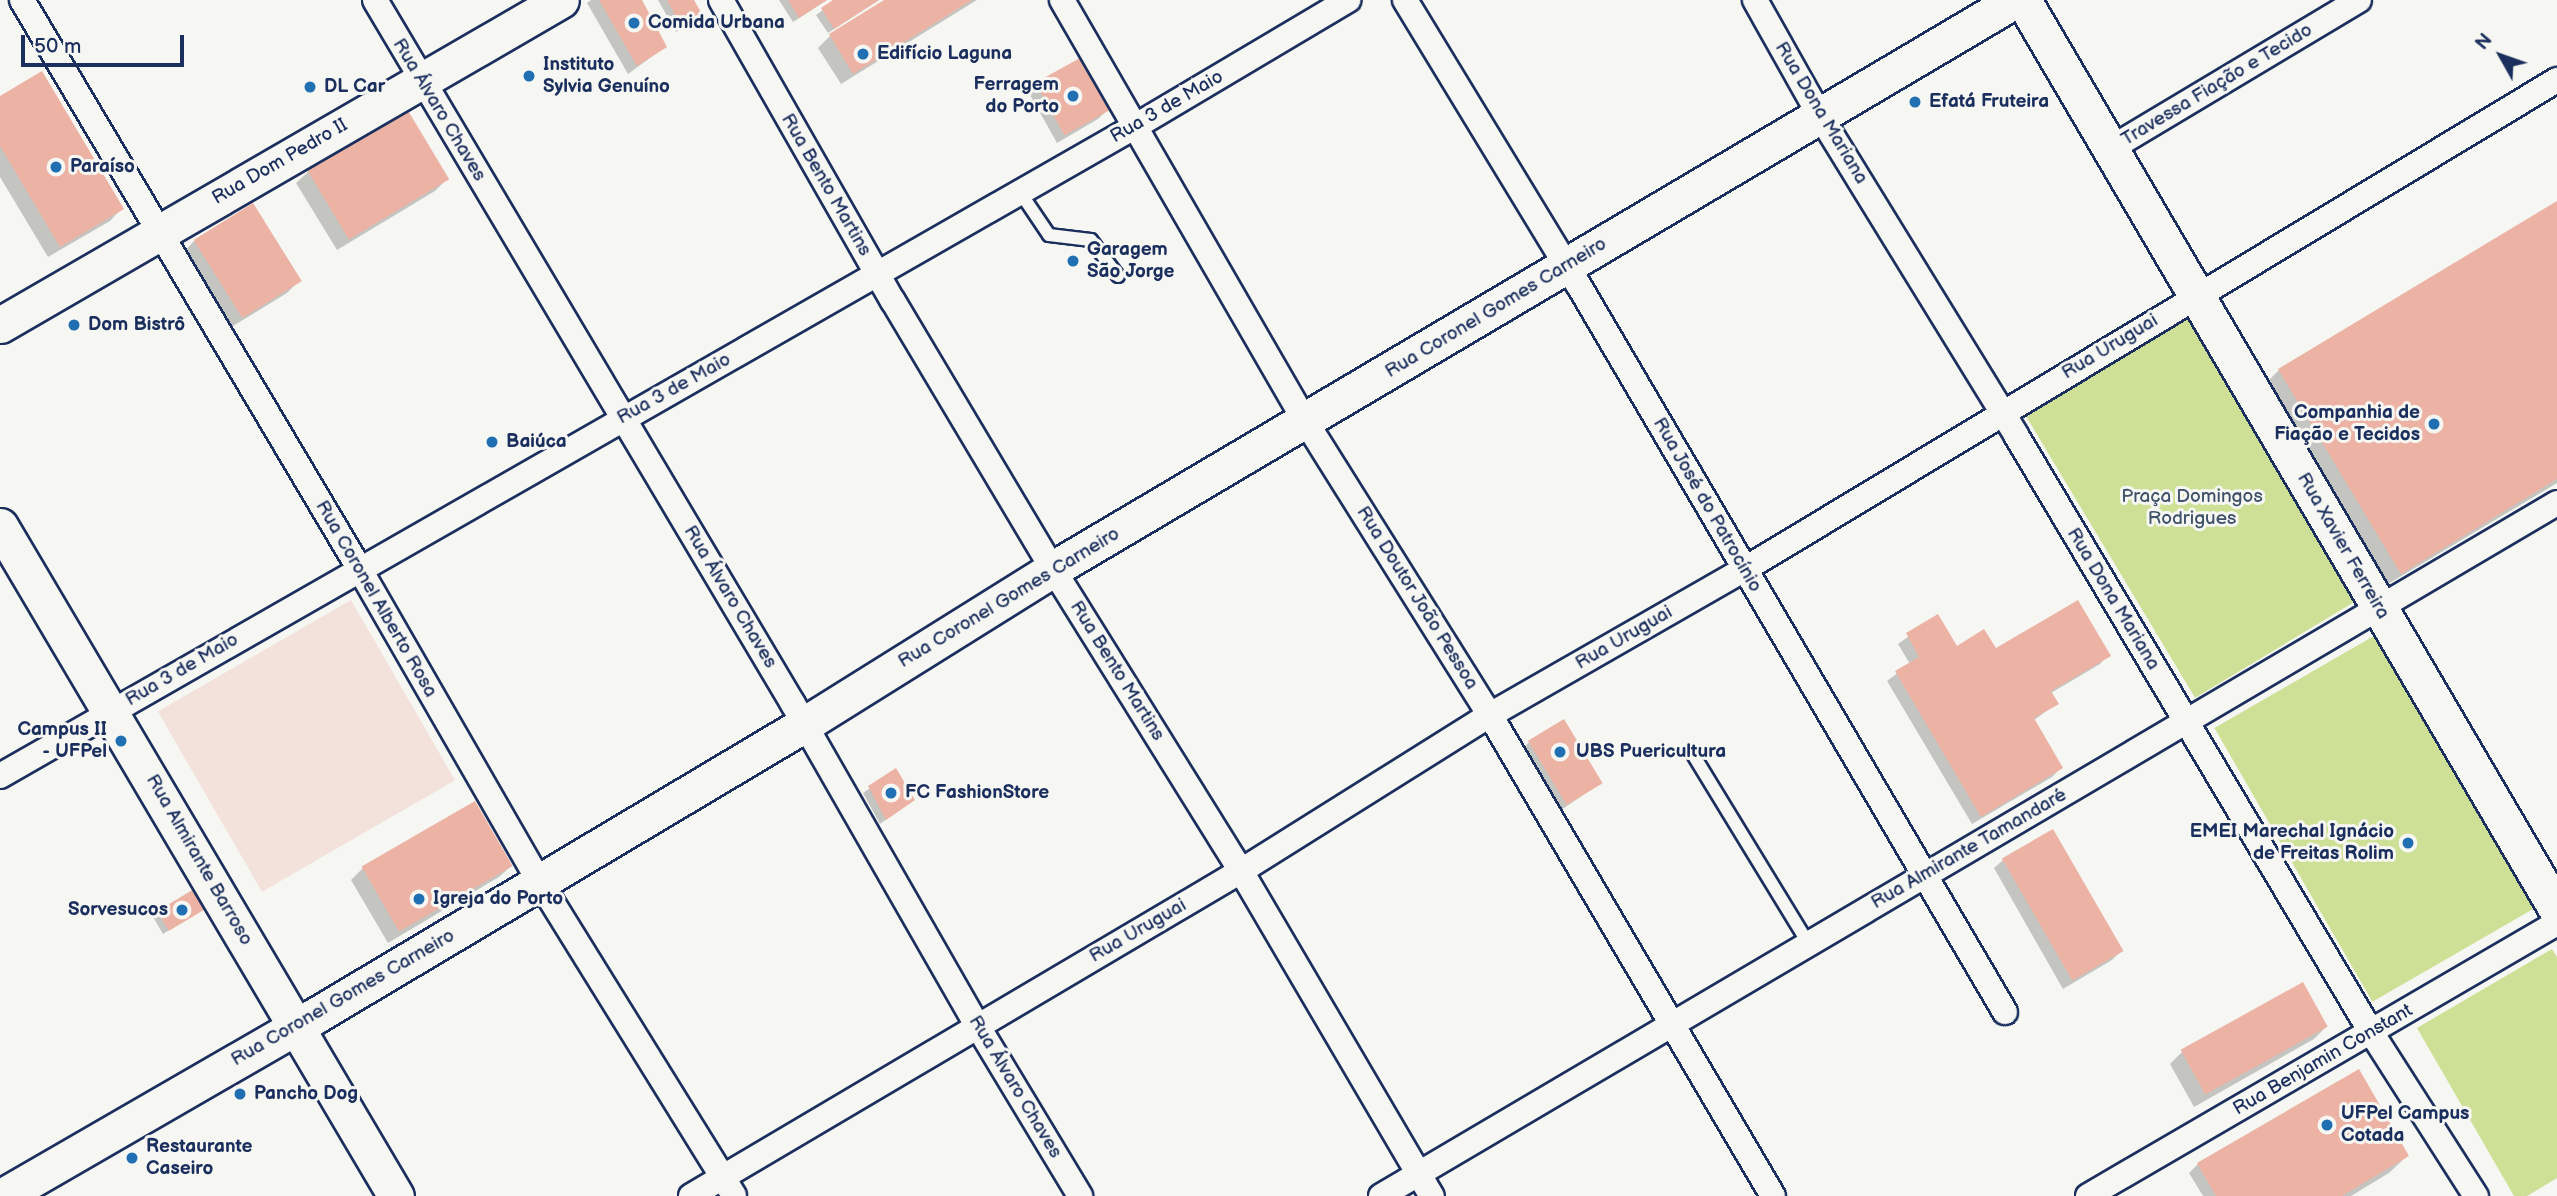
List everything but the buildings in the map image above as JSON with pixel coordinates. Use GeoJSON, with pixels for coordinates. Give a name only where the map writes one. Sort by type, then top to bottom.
{"type":"FeatureCollection","features":[{"type":"Feature","properties":{"kind":"street","name":"Rua Coronel Alberto Rosa"},"geometry":{"type":"LineString","coordinates":[[22,0],[359,568],[539,881],[728,1186]]}},
{"type":"Feature","properties":{"kind":"street","name":"Rua Álvaro Chaves"},"geometry":{"type":"LineString","coordinates":[[375,0],[805,724],[977,1025],[1080,1196]]}},
{"type":"Feature","properties":{"kind":"street","name":"Rua Dom Pedro II"},"geometry":{"type":"LineString","coordinates":[[0,325],[561,0]]}},
{"type":"Feature","properties":{"kind":"street","name":"Rua Bento Martins"},"geometry":{"type":"LineString","coordinates":[[721,0],[877,274],[1053,569],[1241,871],[1432,1196]]}},
{"type":"Feature","properties":{"kind":"street","name":"Rua Doutor João Pessoa"},"geometry":{"type":"LineString","coordinates":[[1062,0],[1306,422],[1490,715],[1773,1196]]}},
{"type":"Feature","properties":{"kind":"street","name":"Rua 3 de Maio"},"geometry":{"type":"LineString","coordinates":[[0,776],[359,568],[1136,126],[1348,0]]}},
{"type":"Feature","properties":{"kind":"street","name":"Rua José do Patrocínio"},"geometry":{"type":"LineString","coordinates":[[1405,0],[1567,266],[2006,1012]]}},
{"type":"Feature","properties":{"kind":"street","name":"Rua Dona Mariana"},"geometry":{"type":"LineString","coordinates":[[1755,0],[1820,116],[2001,412],[2371,1032],[2476,1196]]}},
{"type":"Feature","properties":{"kind":"street","name":"Rua Coronel Gomes Carneiro"},"geometry":{"type":"LineString","coordinates":[[3,1196],[296,1027],[805,724],[1053,569],[1306,422],[2015,0]]}},
{"type":"Feature","properties":{"kind":"street","name":"Rua Xavier Ferreira"},"geometry":{"type":"LineString","coordinates":[[2023,0],[2557,910]]}},
{"type":"Feature","properties":{"kind":"street","name":"Travessa Fiação e Tecido"},"geometry":{"type":"LineString","coordinates":[[2110,149],[2360,0]]}},
{"type":"Feature","properties":{"kind":"street","name":"Rua Uruguai"},"geometry":{"type":"LineString","coordinates":[[691,1196],[728,1186],[977,1025],[1241,871],[1490,715],[1745,569],[2001,412],[2557,80]]}},
{"type":"Feature","properties":{"kind":"street","name":"Rua Almirante Tamandaré"},"geometry":{"type":"LineString","coordinates":[[1381,1196],[2557,503]]}},
{"type":"Feature","properties":{"kind":"street","name":"Rua Almirante Barroso"},"geometry":{"type":"LineString","coordinates":[[0,526],[396,1196]]}},
{"type":"Feature","properties":{"kind":"street","name":"Rua Benjamin Constant"},"geometry":{"type":"LineString","coordinates":[[2104,1192],[2557,923]]}},
{"type":"Feature","properties":{"kind":"lane"},"geometry":{"type":"LineString","coordinates":[[1020,192],[1049,235],[1091,240],[1118,276]]}},
{"type":"Feature","properties":{"kind":"lane"},"geometry":{"type":"LineString","coordinates":[[1694,756],[1808,943]]}},
{"type":"Feature","properties":{"kind":"shaded area"},"geometry":{"type":"Polygon","coordinates":[[[351,600],[455,780],[262,892],[158,712],[351,600]]]}},
{"type":"Feature","properties":{"kind":"green space","name":"Praça Domingos Rodrigues"},"geometry":{"type":"Polygon","coordinates":[[[2188,317],[2358,600],[2195,698],[2025,415],[2188,317]]]}},
{"type":"Feature","properties":{"kind":"green space"},"geometry":{"type":"Polygon","coordinates":[[[2379,633],[2537,907],[2372,1002],[2214,728],[2379,633]]]}},
{"type":"Feature","properties":{"kind":"green space"},"geometry":{"type":"Polygon","coordinates":[[[2552,949],[2557,957],[2557,1178],[2527,1196],[2514,1196],[2417,1028],[2552,949]]]}},
{"type":"Feature","properties":{"kind":"place","name":"Comida Urbana"},"geometry":{"type":"Point","coordinates":[634,23]}},
{"type":"Feature","properties":{"kind":"place","name":"Edifício Laguna"},"geometry":{"type":"Point","coordinates":[863,54]}},
{"type":"Feature","properties":{"kind":"place","name":"Instituto Sylvia Genuíno"},"geometry":{"type":"Point","coordinates":[529,76]}},
{"type":"Feature","properties":{"kind":"place","name":"DL Car"},"geometry":{"type":"Point","coordinates":[310,87]}},
{"type":"Feature","properties":{"kind":"place","name":"Ferragem do Porto"},"geometry":{"type":"Point","coordinates":[1073,96]}},
{"type":"Feature","properties":{"kind":"place","name":"Efatá Fruteira"},"geometry":{"type":"Point","coordinates":[1915,102]}},
{"type":"Feature","properties":{"kind":"place","name":"Paraíso"},"geometry":{"type":"Point","coordinates":[56,167]}},
{"type":"Feature","properties":{"kind":"place","name":"Garagem São Jorge"},"geometry":{"type":"Point","coordinates":[1073,261]}},
{"type":"Feature","properties":{"kind":"place","name":"Dom Bistrô"},"geometry":{"type":"Point","coordinates":[74,325]}},
{"type":"Feature","properties":{"kind":"place","name":"Companhia de Fiação e Tecidos"},"geometry":{"type":"Point","coordinates":[2434,424]}},
{"type":"Feature","properties":{"kind":"place","name":"Baiúca"},"geometry":{"type":"Point","coordinates":[492,442]}},
{"type":"Feature","properties":{"kind":"place","name":"Campus II - UFPel"},"geometry":{"type":"Point","coordinates":[121,741]}},
{"type":"Feature","properties":{"kind":"place","name":"UBS Puericultura"},"geometry":{"type":"Point","coordinates":[1560,752]}},
{"type":"Feature","properties":{"kind":"place","name":"FC FashionStore"},"geometry":{"type":"Point","coordinates":[891,793]}},
{"type":"Feature","properties":{"kind":"place","name":"EMEI Marechal Ignácio de Freitas Rolim"},"geometry":{"type":"Point","coordinates":[2408,843]}},
{"type":"Feature","properties":{"kind":"place","name":"Igreja do Porto"},"geometry":{"type":"Point","coordinates":[419,899]}},
{"type":"Feature","properties":{"kind":"place","name":"Sorvesucos"},"geometry":{"type":"Point","coordinates":[182,910]}},
{"type":"Feature","properties":{"kind":"place","name":"Pancho Dog"},"geometry":{"type":"Point","coordinates":[240,1094]}},
{"type":"Feature","properties":{"kind":"place","name":"UFPel Campus Cotada"},"geometry":{"type":"Point","coordinates":[2327,1125]}},
{"type":"Feature","properties":{"kind":"place","name":"Restaurante Caseiro"},"geometry":{"type":"Point","coordinates":[132,1158]}}]}
